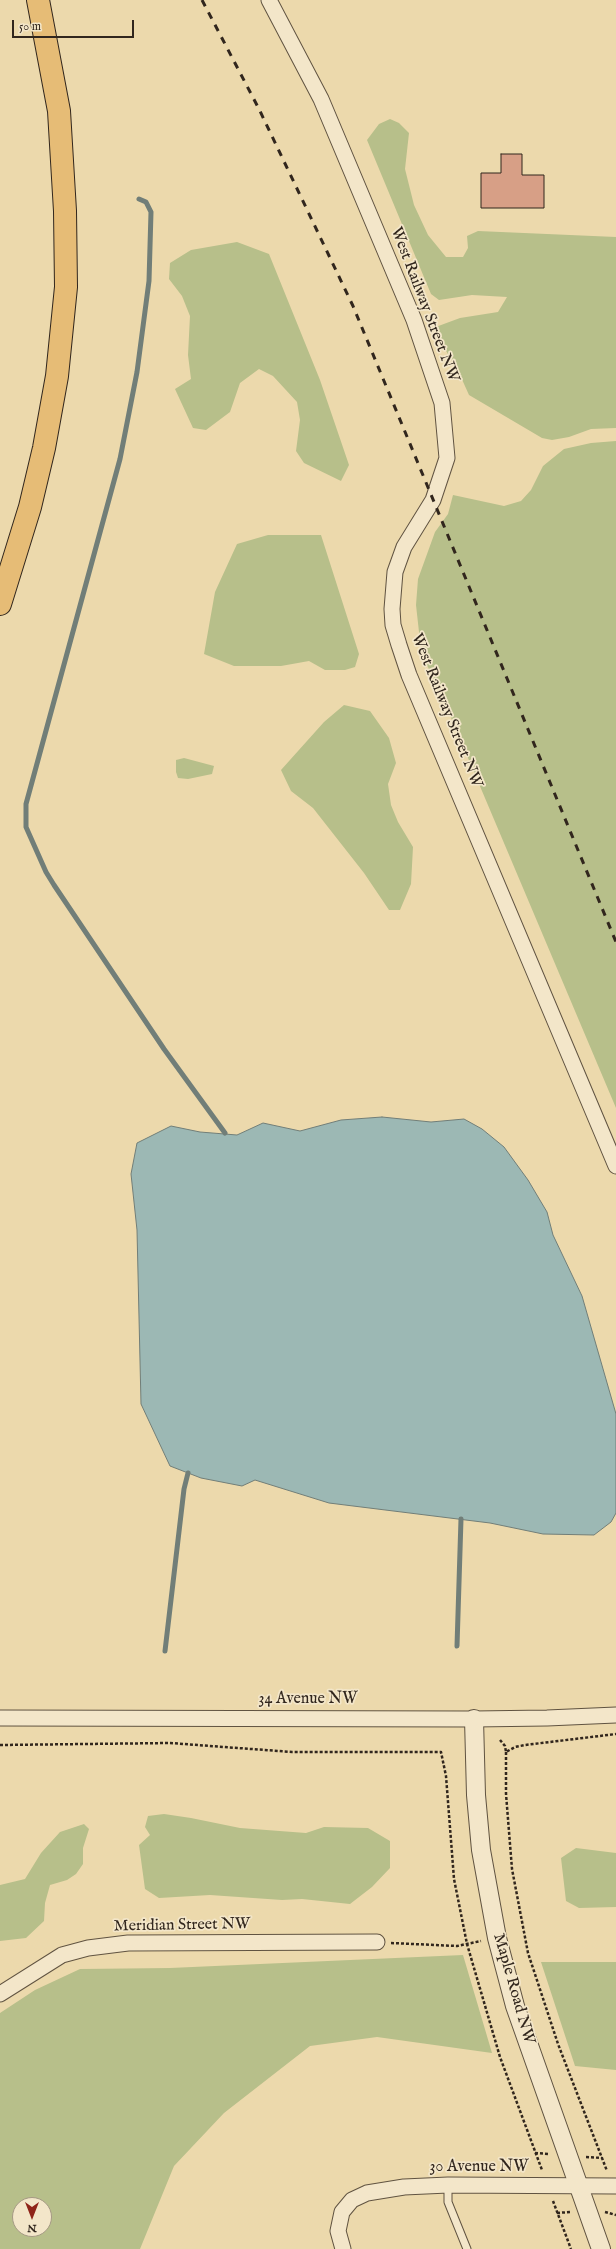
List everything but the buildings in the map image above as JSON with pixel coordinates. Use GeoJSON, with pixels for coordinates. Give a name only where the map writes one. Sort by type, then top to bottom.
{"type":"FeatureCollection","features":[{"type":"Feature","properties":{"kind":"highway"},"geometry":{"type":"LineString","coordinates":[[0,604],[28,514],[44,448],[57,376],[66,287],[65,211],[59,111],[38,0]]}},
{"type":"Feature","properties":{"kind":"street","name":"West Railway Street NW"},"geometry":{"type":"LineString","coordinates":[[269,0],[321,99],[414,320],[442,403],[445,420],[447,458],[433,500],[404,547],[395,572],[392,610],[393,625],[398,645],[409,675],[616,1166]]}},
{"type":"Feature","properties":{"kind":"street","name":"34 Avenue NW"},"geometry":{"type":"LineString","coordinates":[[0,1718],[474,1719],[547,1718],[616,1714]]}},
{"type":"Feature","properties":{"kind":"street","name":"Maple Road NW"},"geometry":{"type":"LineString","coordinates":[[474,1719],[476,1795],[481,1850],[497,1938],[515,2006],[601,2249]]}},
{"type":"Feature","properties":{"kind":"street","name":"Meridian Street NW"},"geometry":{"type":"LineString","coordinates":[[0,1994],[62,1955],[88,1948],[128,1943],[377,1942]]}},
{"type":"Feature","properties":{"kind":"street","name":"30 Avenue NW"},"geometry":{"type":"LineString","coordinates":[[343,2249],[338,2231],[339,2221],[346,2206],[352,2200],[367,2193],[380,2190],[448,2185],[580,2187],[616,2186]]}},
{"type":"Feature","properties":{"kind":"lane"},"geometry":{"type":"LineString","coordinates":[[448,2185],[448,2202],[467,2249]]}},
{"type":"Feature","properties":{"kind":"path"},"geometry":{"type":"LineString","coordinates":[[506,1752],[515,1747],[525,1745],[616,1734]]}},
{"type":"Feature","properties":{"kind":"path"},"geometry":{"type":"LineString","coordinates":[[500,1740],[505,1746],[506,1752],[508,1833],[520,1918],[528,1953],[549,2017],[606,2170]]}},
{"type":"Feature","properties":{"kind":"path"},"geometry":{"type":"LineString","coordinates":[[0,1744],[170,1743],[292,1752],[441,1752],[446,1776],[454,1878],[466,1944],[500,2057],[541,2169]]}},
{"type":"Feature","properties":{"kind":"path"},"geometry":{"type":"LineString","coordinates":[[377,1942],[457,1946],[497,1938]]}},
{"type":"Feature","properties":{"kind":"path"},"geometry":{"type":"LineString","coordinates":[[535,2153],[547,2154]]}},
{"type":"Feature","properties":{"kind":"path"},"geometry":{"type":"LineString","coordinates":[[588,2157],[602,2158]]}},
{"type":"Feature","properties":{"kind":"path"},"geometry":{"type":"LineString","coordinates":[[553,2201],[571,2249]]}},
{"type":"Feature","properties":{"kind":"path"},"geometry":{"type":"LineString","coordinates":[[549,2203],[555,2205]]}},
{"type":"Feature","properties":{"kind":"path"},"geometry":{"type":"LineString","coordinates":[[557,2213],[571,2212]]}},
{"type":"Feature","properties":{"kind":"path"},"geometry":{"type":"LineString","coordinates":[[608,2212],[616,2215]]}},
{"type":"Feature","properties":{"kind":"green space"},"geometry":{"type":"Polygon","coordinates":[[[390,119],[399,123],[409,133],[405,169],[414,205],[428,235],[446,257],[463,257],[468,248],[467,236],[478,231],[616,237],[616,428],[591,429],[569,437],[552,440],[542,438],[469,395],[460,375],[433,328],[460,318],[498,312],[507,297],[472,295],[439,300],[431,294],[367,140],[379,124],[390,119]]]}},
{"type":"Feature","properties":{"kind":"green space"},"geometry":{"type":"Polygon","coordinates":[[[237,242],[269,254],[320,380],[349,465],[341,481],[304,463],[296,451],[300,420],[297,402],[273,376],[259,369],[240,383],[230,412],[206,430],[193,428],[175,389],[191,379],[188,355],[190,316],[182,296],[169,279],[170,263],[191,250],[237,242]]]}},
{"type":"Feature","properties":{"kind":"green space"},"geometry":{"type":"Polygon","coordinates":[[[616,441],[616,1108],[441,694],[427,665],[419,632],[416,605],[418,579],[435,532],[448,514],[453,495],[504,506],[521,501],[531,490],[543,466],[564,449],[591,443],[616,441]]]}},
{"type":"Feature","properties":{"kind":"green space"},"geometry":{"type":"Polygon","coordinates":[[[268,535],[321,535],[359,654],[355,667],[345,670],[325,670],[309,661],[281,666],[234,666],[204,654],[215,592],[237,544],[268,535]]]}},
{"type":"Feature","properties":{"kind":"green space"},"geometry":{"type":"Polygon","coordinates":[[[344,705],[370,711],[389,738],[396,763],[388,784],[391,805],[398,822],[413,847],[411,884],[400,910],[389,910],[364,873],[313,808],[291,791],[281,770],[324,722],[344,705]]]}},
{"type":"Feature","properties":{"kind":"green space"},"geometry":{"type":"Polygon","coordinates":[[[184,758],[214,766],[212,774],[188,779],[178,778],[176,772],[176,760],[184,758]]]}},
{"type":"Feature","properties":{"kind":"green space"},"geometry":{"type":"Polygon","coordinates":[[[164,1814],[240,1828],[306,1833],[324,1827],[368,1828],[390,1841],[390,1868],[372,1887],[350,1904],[302,1899],[282,1900],[210,1895],[159,1898],[145,1889],[139,1845],[150,1835],[145,1827],[148,1816],[164,1814]]]}},
{"type":"Feature","properties":{"kind":"green space"},"geometry":{"type":"Polygon","coordinates":[[[84,1824],[89,1829],[83,1848],[83,1864],[76,1874],[67,1880],[50,1885],[45,1903],[44,1921],[26,1938],[0,1941],[0,1885],[25,1879],[41,1853],[60,1832],[84,1824]]]}},
{"type":"Feature","properties":{"kind":"green space"},"geometry":{"type":"Polygon","coordinates":[[[576,1848],[616,1853],[616,1907],[579,1908],[566,1901],[561,1858],[576,1848]]]}},
{"type":"Feature","properties":{"kind":"green space"},"geometry":{"type":"Polygon","coordinates":[[[463,1955],[492,2053],[377,2037],[310,2046],[224,2113],[174,2166],[140,2249],[0,2249],[0,2013],[35,1990],[80,1969],[170,1968],[463,1955]]]}},
{"type":"Feature","properties":{"kind":"green space"},"geometry":{"type":"Polygon","coordinates":[[[541,1962],[616,1962],[616,2070],[575,2066],[541,1962]]]}},
{"type":"Feature","properties":{"kind":"water"},"geometry":{"type":"Polygon","coordinates":[[[382,1117],[431,1122],[464,1119],[482,1129],[504,1147],[528,1180],[547,1212],[553,1235],[582,1296],[616,1414],[616,1513],[611,1522],[594,1535],[543,1534],[490,1523],[329,1503],[255,1480],[242,1486],[201,1478],[170,1466],[141,1404],[137,1230],[131,1174],[137,1143],[171,1126],[200,1132],[237,1135],[263,1123],[300,1131],[341,1120],[382,1117]]]}},
{"type":"Feature","properties":{"kind":"waterway"},"geometry":{"type":"LineString","coordinates":[[139,199],[146,202],[151,212],[149,281],[137,372],[120,459],[26,804],[26,827],[46,872],[54,885],[164,1049],[225,1133]]}},
{"type":"Feature","properties":{"kind":"waterway"},"geometry":{"type":"LineString","coordinates":[[165,1651],[184,1489],[188,1473]]}},
{"type":"Feature","properties":{"kind":"waterway"},"geometry":{"type":"LineString","coordinates":[[457,1646],[461,1519]]}},
{"type":"Feature","properties":{"kind":"railway"},"geometry":{"type":"LineString","coordinates":[[202,0],[259,109],[353,306],[616,942]]}}]}
